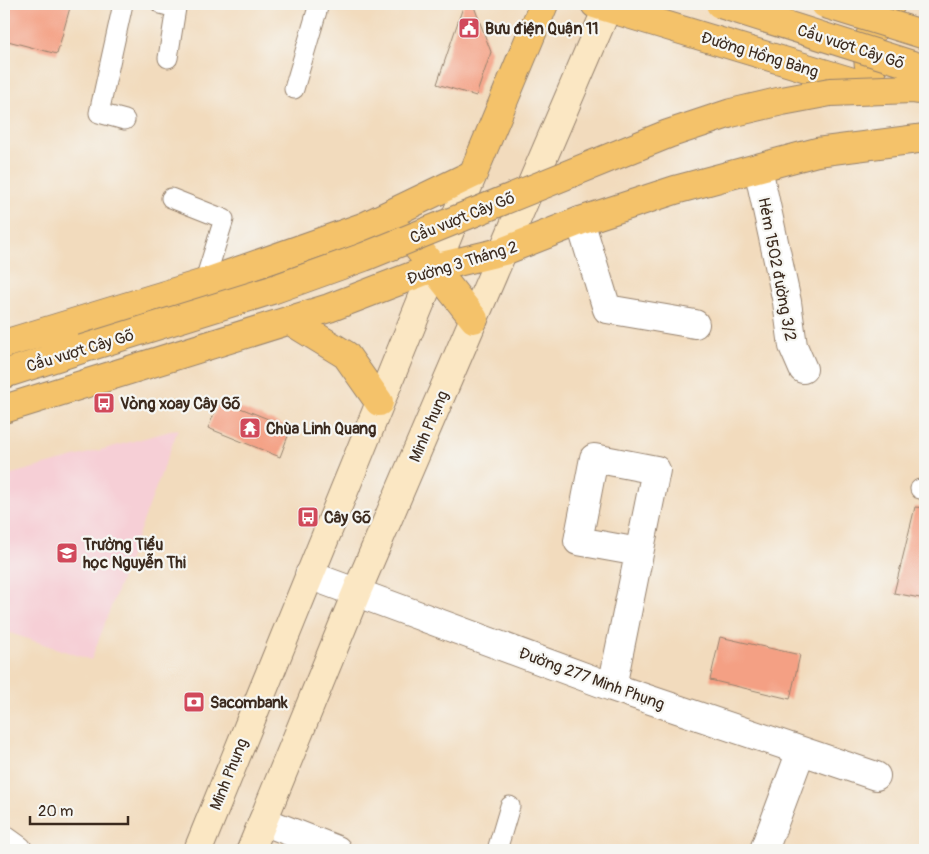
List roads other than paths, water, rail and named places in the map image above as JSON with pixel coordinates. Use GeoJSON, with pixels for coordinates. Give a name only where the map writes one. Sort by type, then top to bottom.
{"type":"FeatureCollection","features":[{"type":"Feature","properties":{"kind":"main road","name":"Minh Phụng"},"geometry":{"type":"LineString","coordinates":[[198,850],[433,268],[544,4]]}},
{"type":"Feature","properties":{"kind":"main road","name":"Cầu vượt Cây Gõ"},"geometry":{"type":"LineString","coordinates":[[720,4],[925,69]]}},
{"type":"Feature","properties":{"kind":"main road","name":"Cầu vượt Cây Gõ"},"geometry":{"type":"LineString","coordinates":[[825,4],[925,35]]}},
{"type":"Feature","properties":{"kind":"main road"},"geometry":{"type":"LineString","coordinates":[[876,89],[869,67],[868,42],[874,25],[892,4]]}},
{"type":"Feature","properties":{"kind":"main road","name":"Minh Phụng"},"geometry":{"type":"LineString","coordinates":[[251,850],[357,592],[504,251],[604,5]]}},
{"type":"Feature","properties":{"kind":"main road","name":"Đường Hồng Bàng"},"geometry":{"type":"LineString","coordinates":[[604,5],[925,104]]}},
{"type":"Feature","properties":{"kind":"main road","name":"Cầu vượt Cây Gõ"},"geometry":{"type":"LineString","coordinates":[[4,374],[282,287],[364,258],[668,134],[731,113],[782,100],[830,92],[912,89],[925,91]]}},
{"type":"Feature","properties":{"kind":"main road","name":"Đường 3 Tháng 2"},"geometry":{"type":"LineString","coordinates":[[4,409],[329,308],[433,268],[504,251],[580,221],[675,190],[817,152],[925,138]]}},
{"type":"Feature","properties":{"kind":"main road"},"geometry":{"type":"LineString","coordinates":[[4,344],[204,282],[363,227],[473,174]]}},
{"type":"Feature","properties":{"kind":"main road"},"geometry":{"type":"LineString","coordinates":[[380,220],[414,243],[474,319]]}},
{"type":"Feature","properties":{"kind":"main road"},"geometry":{"type":"LineString","coordinates":[[289,320],[346,355],[379,402]]}},
{"type":"Feature","properties":{"kind":"street","name":"Hẻm 1502 đường 3/2"},"geometry":{"type":"LineString","coordinates":[[758,168],[786,302],[793,346],[803,369]]}},
{"type":"Feature","properties":{"kind":"street"},"geometry":{"type":"LineString","coordinates":[[580,221],[607,309],[695,324]]}},
{"type":"Feature","properties":{"kind":"street"},"geometry":{"type":"LineString","coordinates":[[612,687],[640,552]]}},
{"type":"Feature","properties":{"kind":"street","name":"Đường 277 Minh Phụng"},"geometry":{"type":"LineString","coordinates":[[309,575],[612,687],[876,776]]}},
{"type":"Feature","properties":{"kind":"street"},"geometry":{"type":"LineString","coordinates":[[764,850],[801,751]]}},
{"type":"Feature","properties":{"kind":"street"},"geometry":{"type":"LineString","coordinates":[[262,821],[337,850]]}},
{"type":"Feature","properties":{"kind":"street"},"geometry":{"type":"LineString","coordinates":[[4,840],[18,850]]}},
{"type":"Feature","properties":{"kind":"lane"},"geometry":{"type":"LineString","coordinates":[[123,4],[99,113],[124,120]]}},
{"type":"Feature","properties":{"kind":"lane"},"geometry":{"type":"LineString","coordinates":[[161,4],[176,8],[168,58]]}},
{"type":"Feature","properties":{"kind":"lane"},"geometry":{"type":"LineString","coordinates":[[294,89],[319,4]]}},
{"type":"Feature","properties":{"kind":"lane"},"geometry":{"type":"LineString","coordinates":[[171,198],[224,219],[204,282]]}},
{"type":"Feature","properties":{"kind":"lane"},"geometry":{"type":"LineString","coordinates":[[497,850],[510,806]]}},
{"type":"Feature","properties":{"kind":"place","name":"Bưu điện Quận 11"},"geometry":{"type":"Point","coordinates":[469,28]}},
{"type":"Feature","properties":{"kind":"place","name":"Vòng xoay Cây Gõ"},"geometry":{"type":"Point","coordinates":[104,403]}},
{"type":"Feature","properties":{"kind":"place","name":"Chùa Linh Quang"},"geometry":{"type":"Point","coordinates":[250,428]}},
{"type":"Feature","properties":{"kind":"place","name":"Cây Gõ"},"geometry":{"type":"Point","coordinates":[308,517]}},
{"type":"Feature","properties":{"kind":"place","name":"Trường Tiểu học Nguyễn Thi"},"geometry":{"type":"Point","coordinates":[67,553]}},
{"type":"Feature","properties":{"kind":"place","name":"Sacombank"},"geometry":{"type":"Point","coordinates":[194,702]}}]}
